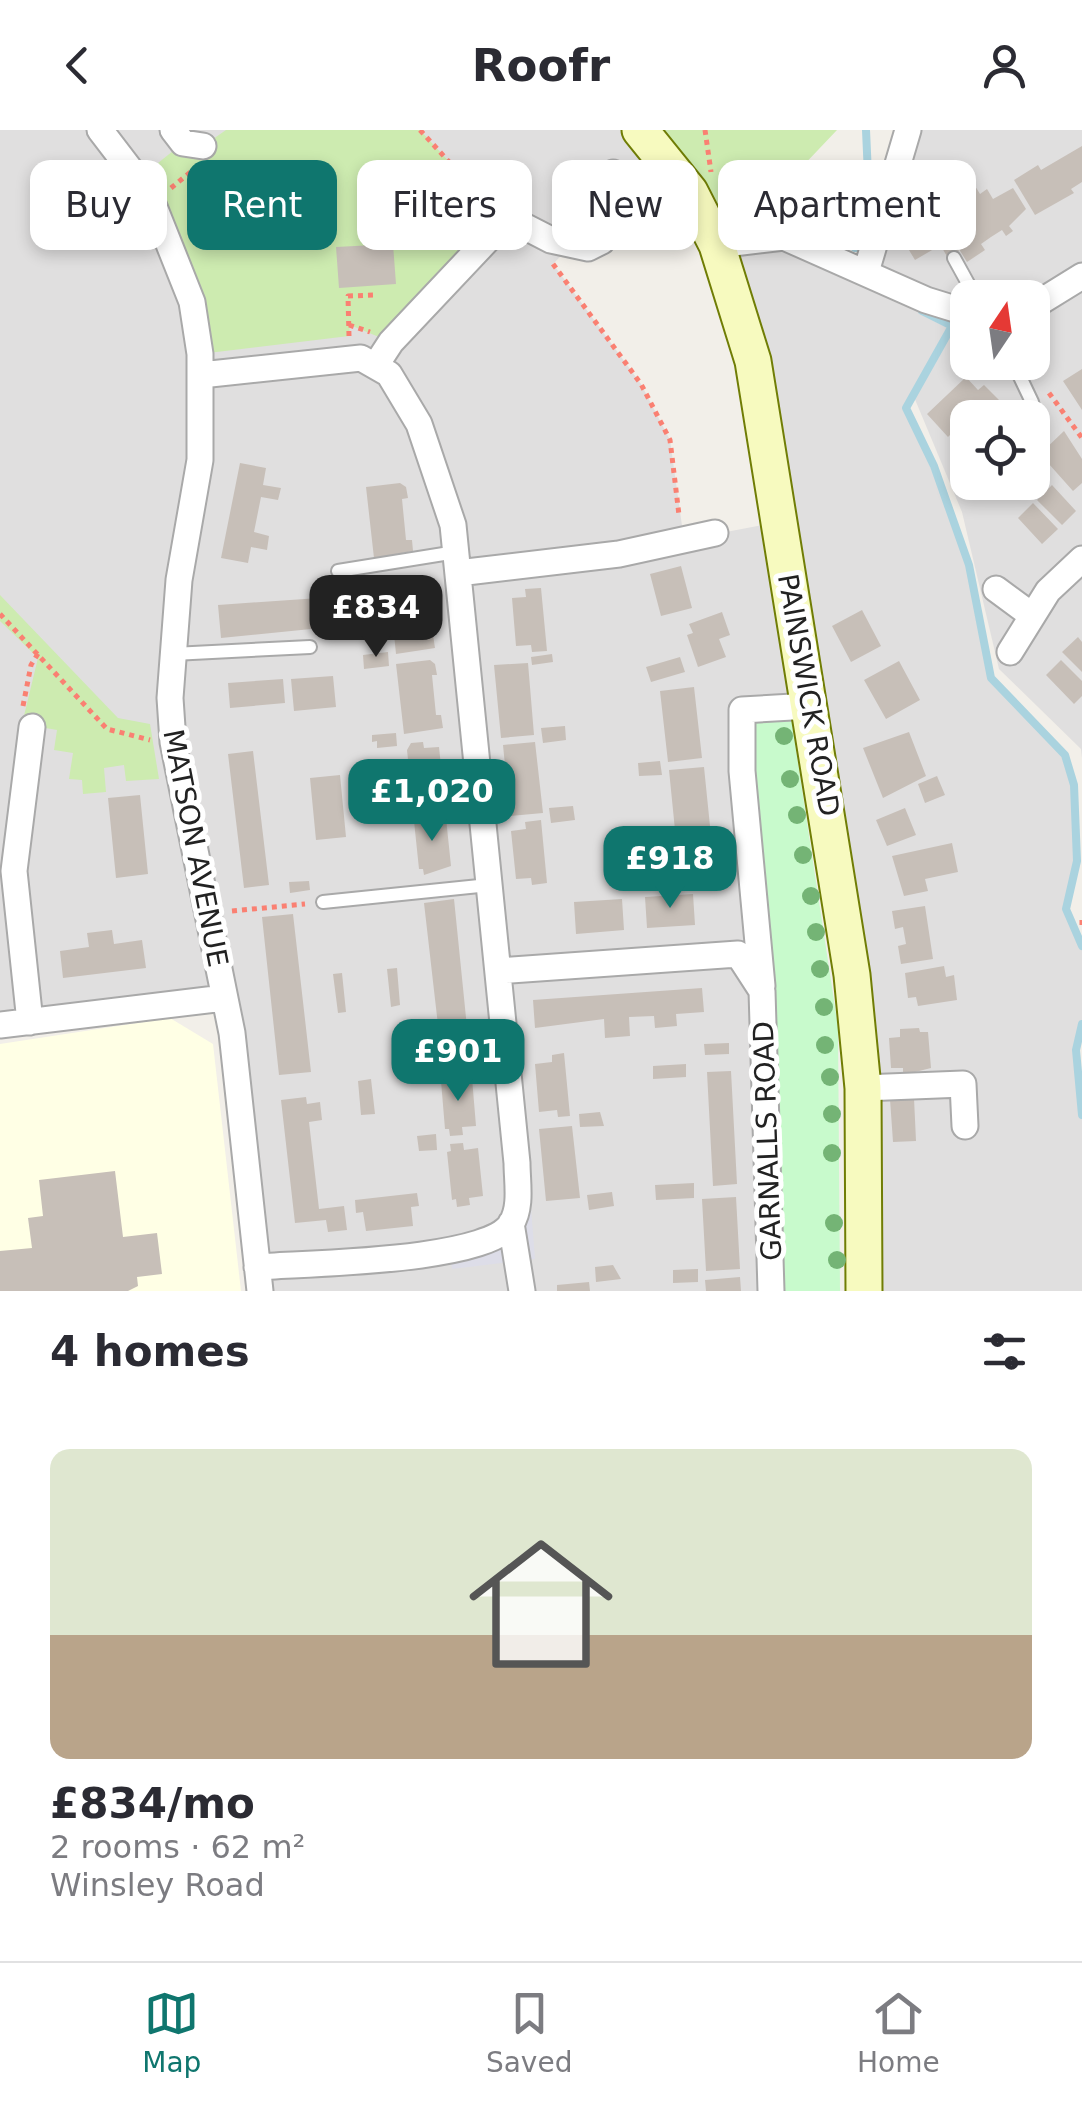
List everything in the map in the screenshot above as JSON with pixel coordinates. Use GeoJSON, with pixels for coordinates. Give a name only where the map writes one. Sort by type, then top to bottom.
{"type":"FeatureCollection","features":[{"type":"Feature","properties":{"kind":"main road","name":"PAINSWICK ROAD"},"geometry":{"type":"LineString","coordinates":[[640,130],[690,192],[717,245],[753,362],[844,910],[863,1088],[864,1291]]}},
{"type":"Feature","properties":{"kind":"street","name":"MATSON AVENUE"},"geometry":{"type":"LineString","coordinates":[[100,130],[149,194],[192,302],[201,375],[200,460],[178,580],[173,742],[232,1033],[258,1279]]}},
{"type":"Feature","properties":{"kind":"street"},"geometry":{"type":"LineString","coordinates":[[173,130],[183,143],[204,146]]}},
{"type":"Feature","properties":{"kind":"street"},"geometry":{"type":"LineString","coordinates":[[866,272],[908,130]]}},
{"type":"Feature","properties":{"kind":"street"},"geometry":{"type":"LineString","coordinates":[[717,245],[784,237],[950,307]]}},
{"type":"Feature","properties":{"kind":"street"},"geometry":{"type":"LineString","coordinates":[[376,365],[391,342],[478,250]]}},
{"type":"Feature","properties":{"kind":"street"},"geometry":{"type":"LineString","coordinates":[[1050,295],[1082,276]]}},
{"type":"Feature","properties":{"kind":"street"},"geometry":{"type":"LineString","coordinates":[[201,375],[348,359],[376,365],[398,386],[419,424],[445,494],[457,563],[517,1163],[517,1208],[511,1224],[497,1238],[460,1251],[258,1279]]}},
{"type":"Feature","properties":{"kind":"street"},"geometry":{"type":"LineString","coordinates":[[457,563],[619,554],[682,528],[715,533]]}},
{"type":"Feature","properties":{"kind":"street"},"geometry":{"type":"LineString","coordinates":[[1010,652],[1030,614],[1082,560]]}},
{"type":"Feature","properties":{"kind":"street"},"geometry":{"type":"LineString","coordinates":[[996,589],[1030,614]]}},
{"type":"Feature","properties":{"kind":"street","name":"GARNALLS ROAD"},"geometry":{"type":"LineString","coordinates":[[771,1291],[762,990],[742,770],[742,710],[810,706]]}},
{"type":"Feature","properties":{"kind":"street"},"geometry":{"type":"LineString","coordinates":[[30,1022],[14,871],[32,727]]}},
{"type":"Feature","properties":{"kind":"street","name":"GARNALLS ROAD"},"geometry":{"type":"LineString","coordinates":[[498,972],[738,954],[762,990]]}},
{"type":"Feature","properties":{"kind":"street"},"geometry":{"type":"LineString","coordinates":[[0,1025],[224,998]]}},
{"type":"Feature","properties":{"kind":"street"},"geometry":{"type":"LineString","coordinates":[[863,1088],[963,1084],[965,1126]]}},
{"type":"Feature","properties":{"kind":"street"},"geometry":{"type":"LineString","coordinates":[[511,1224],[522,1291]]}},
{"type":"Feature","properties":{"kind":"lane"},"geometry":{"type":"LineString","coordinates":[[954,258],[966,280]]}},
{"type":"Feature","properties":{"kind":"lane"},"geometry":{"type":"LineString","coordinates":[[338,571],[457,563]]}},
{"type":"Feature","properties":{"kind":"lane"},"geometry":{"type":"LineString","coordinates":[[174,654],[310,647]]}},
{"type":"Feature","properties":{"kind":"lane"},"geometry":{"type":"LineString","coordinates":[[323,902],[488,886]]}},
{"type":"Feature","properties":{"kind":"path"},"geometry":{"type":"LineString","coordinates":[[420,130],[448,160]]}},
{"type":"Feature","properties":{"kind":"path"},"geometry":{"type":"LineString","coordinates":[[539,252],[553,264],[656,412],[670,440],[682,528]]}},
{"type":"Feature","properties":{"kind":"path"},"geometry":{"type":"LineString","coordinates":[[353,287],[353,296]]}},
{"type":"Feature","properties":{"kind":"path"},"geometry":{"type":"LineString","coordinates":[[348,359],[348,296],[376,295]]}},
{"type":"Feature","properties":{"kind":"path"},"geometry":{"type":"LineString","coordinates":[[350,325],[362,329]]}},
{"type":"Feature","properties":{"kind":"path"},"geometry":{"type":"LineString","coordinates":[[1047,390],[1082,438]]}},
{"type":"Feature","properties":{"kind":"path"},"geometry":{"type":"LineString","coordinates":[[0,614],[106,730],[173,742]]}},
{"type":"Feature","properties":{"kind":"path"},"geometry":{"type":"LineString","coordinates":[[209,914],[323,902]]}},
{"type":"Feature","properties":{"kind":"path"},"geometry":{"type":"LineString","coordinates":[[1082,920],[1082,930]]}},
{"type":"Feature","properties":{"kind":"shaded area"},"geometry":{"type":"Polygon","coordinates":[[[0,130],[640,130],[661,153],[654,160],[552,160],[552,250],[567,250],[553,264],[641,384],[670,440],[684,540],[778,522],[718,250],[804,250],[863,270],[870,250],[976,250],[976,160],[902,160],[913,130],[1082,130],[1082,758],[1081,749],[999,669],[957,500],[1050,500],[1050,400],[950,400],[950,483],[914,397],[907,408],[969,565],[991,677],[1065,755],[1074,785],[1077,861],[1066,908],[1082,946],[1082,1024],[1076,1050],[1082,1115],[1082,1291],[863,1291],[858,1028],[810,706],[743,710],[771,1291],[260,1291],[224,999],[0,1025],[0,130]]]}},
{"type":"Feature","properties":{"kind":"shaded area"},"geometry":{"type":"Polygon","coordinates":[[[170,1018],[213,1044],[241,1291],[0,1291],[0,1044],[170,1018]]]}},
{"type":"Feature","properties":{"kind":"shaded area"},"geometry":{"type":"Polygon","coordinates":[[[531,1208],[535,1259],[452,1269],[451,1262],[494,1252],[508,1237],[520,1209],[531,1208]]]}},
{"type":"Feature","properties":{"kind":"green space"},"geometry":{"type":"Polygon","coordinates":[[[226,130],[420,130],[448,160],[357,160],[357,250],[478,250],[391,342],[350,325],[349,336],[200,354],[163,250],[167,250],[167,160],[162,160],[183,143],[203,146],[226,130]]]}},
{"type":"Feature","properties":{"kind":"green space"},"geometry":{"type":"Polygon","coordinates":[[[623,130],[837,130],[808,160],[718,160],[718,228],[698,208],[698,160],[652,160],[623,130]]]}},
{"type":"Feature","properties":{"kind":"green space"},"geometry":{"type":"Polygon","coordinates":[[[0,595],[118,718],[150,724],[159,779],[126,781],[124,765],[104,768],[106,792],[83,794],[82,780],[69,779],[73,753],[54,750],[57,730],[22,724],[38,658],[0,621],[0,595]]]}},
{"type":"Feature","properties":{"kind":"green space"},"geometry":{"type":"Polygon","coordinates":[[[742,710],[790,710],[838,1027],[840,1291],[771,1291],[742,710]]]}},
{"type":"Feature","properties":{"kind":"building"},"geometry":{"type":"Polygon","coordinates":[[[1082,146],[1082,182],[1071,189],[1074,193],[1035,215],[1014,180],[1038,165],[1041,170],[1082,146]]]}},
{"type":"Feature","properties":{"kind":"building"},"geometry":{"type":"Polygon","coordinates":[[[976,188],[980,194],[987,189],[993,199],[1013,188],[1026,209],[1009,226],[1013,231],[1006,236],[1002,230],[991,237],[981,244],[985,250],[967,262],[960,250],[976,250],[976,188]]]}},
{"type":"Feature","properties":{"kind":"building"},"geometry":{"type":"Polygon","coordinates":[[[337,247],[393,250],[396,284],[339,288],[337,247]]]}},
{"type":"Feature","properties":{"kind":"building"},"geometry":{"type":"Polygon","coordinates":[[[909,250],[932,250],[915,260],[909,250]]]}},
{"type":"Feature","properties":{"kind":"building"},"geometry":{"type":"Polygon","coordinates":[[[943,250],[958,250],[959,251],[948,258],[943,250]]]}},
{"type":"Feature","properties":{"kind":"building"},"geometry":{"type":"Polygon","coordinates":[[[1082,369],[1082,410],[1063,381],[1082,369]]]}},
{"type":"Feature","properties":{"kind":"building"},"geometry":{"type":"Polygon","coordinates":[[[963,380],[969,380],[978,390],[984,385],[999,400],[950,400],[948,437],[927,414],[963,380]]]}},
{"type":"Feature","properties":{"kind":"building"},"geometry":{"type":"Polygon","coordinates":[[[1064,431],[1082,459],[1082,483],[1073,491],[1050,465],[1050,444],[1064,431]]]}},
{"type":"Feature","properties":{"kind":"building"},"geometry":{"type":"Polygon","coordinates":[[[240,463],[266,468],[263,485],[281,488],[278,500],[261,497],[254,532],[269,536],[267,550],[251,547],[248,563],[221,558],[240,463]]]}},
{"type":"Feature","properties":{"kind":"building"},"geometry":{"type":"Polygon","coordinates":[[[400,483],[406,487],[408,498],[402,499],[406,540],[412,540],[413,551],[374,558],[366,487],[400,483]]]}},
{"type":"Feature","properties":{"kind":"building"},"geometry":{"type":"Polygon","coordinates":[[[1050,487],[1076,511],[1062,525],[1037,500],[1050,500],[1050,487]]]}},
{"type":"Feature","properties":{"kind":"building"},"geometry":{"type":"Polygon","coordinates":[[[1033,503],[1058,529],[1042,544],[1018,518],[1033,503]]]}},
{"type":"Feature","properties":{"kind":"building"},"geometry":{"type":"Polygon","coordinates":[[[681,566],[692,608],[661,616],[650,574],[681,566]]]}},
{"type":"Feature","properties":{"kind":"building"},"geometry":{"type":"Polygon","coordinates":[[[422,580],[428,583],[429,595],[423,596],[428,636],[433,635],[435,648],[396,654],[389,584],[422,580]]]}},
{"type":"Feature","properties":{"kind":"building"},"geometry":{"type":"Polygon","coordinates":[[[541,588],[547,651],[532,652],[531,645],[516,646],[512,598],[526,597],[525,589],[541,588]]]}},
{"type":"Feature","properties":{"kind":"building"},"geometry":{"type":"Polygon","coordinates":[[[319,598],[321,628],[221,638],[218,605],[319,598]]]}},
{"type":"Feature","properties":{"kind":"building"},"geometry":{"type":"Polygon","coordinates":[[[862,610],[881,646],[851,662],[832,626],[862,610]]]}},
{"type":"Feature","properties":{"kind":"building"},"geometry":{"type":"Polygon","coordinates":[[[722,612],[730,635],[719,639],[726,657],[698,667],[687,635],[693,633],[689,624],[722,612]]]}},
{"type":"Feature","properties":{"kind":"building"},"geometry":{"type":"Polygon","coordinates":[[[1078,637],[1082,642],[1082,672],[1062,652],[1078,637]]]}},
{"type":"Feature","properties":{"kind":"building"},"geometry":{"type":"Polygon","coordinates":[[[388,652],[389,666],[364,669],[363,655],[388,652]]]}},
{"type":"Feature","properties":{"kind":"building"},"geometry":{"type":"Polygon","coordinates":[[[552,654],[553,662],[532,665],[531,657],[552,654]]]}},
{"type":"Feature","properties":{"kind":"building"},"geometry":{"type":"Polygon","coordinates":[[[680,657],[685,672],[651,682],[646,667],[680,657]]]}},
{"type":"Feature","properties":{"kind":"building"},"geometry":{"type":"Polygon","coordinates":[[[430,660],[437,675],[432,675],[436,715],[441,715],[443,728],[404,734],[396,664],[430,660]]]}},
{"type":"Feature","properties":{"kind":"building"},"geometry":{"type":"Polygon","coordinates":[[[1061,660],[1082,681],[1082,696],[1074,704],[1046,675],[1061,660]]]}},
{"type":"Feature","properties":{"kind":"building"},"geometry":{"type":"Polygon","coordinates":[[[899,661],[920,700],[886,719],[864,680],[899,661]]]}},
{"type":"Feature","properties":{"kind":"building"},"geometry":{"type":"Polygon","coordinates":[[[528,663],[534,735],[501,738],[494,665],[528,663]]]}},
{"type":"Feature","properties":{"kind":"building"},"geometry":{"type":"Polygon","coordinates":[[[333,676],[336,707],[294,711],[291,679],[333,676]]]}},
{"type":"Feature","properties":{"kind":"building"},"geometry":{"type":"Polygon","coordinates":[[[283,679],[285,703],[230,708],[228,683],[283,679]]]}},
{"type":"Feature","properties":{"kind":"building"},"geometry":{"type":"Polygon","coordinates":[[[694,687],[702,758],[668,762],[660,691],[694,687]]]}},
{"type":"Feature","properties":{"kind":"building"},"geometry":{"type":"Polygon","coordinates":[[[565,726],[566,740],[543,743],[541,728],[565,726]]]}},
{"type":"Feature","properties":{"kind":"building"},"geometry":{"type":"Polygon","coordinates":[[[909,732],[926,776],[883,798],[863,748],[909,732]]]}},
{"type":"Feature","properties":{"kind":"building"},"geometry":{"type":"Polygon","coordinates":[[[396,733],[397,746],[377,748],[377,741],[372,742],[372,735],[396,733]]]}},
{"type":"Feature","properties":{"kind":"building"},"geometry":{"type":"Polygon","coordinates":[[[423,742],[424,748],[439,747],[444,795],[417,804],[416,798],[412,798],[407,750],[411,743],[423,742]]]}},
{"type":"Feature","properties":{"kind":"building"},"geometry":{"type":"Polygon","coordinates":[[[535,742],[543,813],[510,816],[503,745],[535,742]]]}},
{"type":"Feature","properties":{"kind":"building"},"geometry":{"type":"Polygon","coordinates":[[[253,751],[269,885],[244,888],[228,754],[253,751]]]}},
{"type":"Feature","properties":{"kind":"building"},"geometry":{"type":"Polygon","coordinates":[[[660,761],[662,775],[639,776],[638,763],[660,761]]]}},
{"type":"Feature","properties":{"kind":"building"},"geometry":{"type":"Polygon","coordinates":[[[704,767],[711,836],[676,840],[669,770],[704,767]]]}},
{"type":"Feature","properties":{"kind":"building"},"geometry":{"type":"Polygon","coordinates":[[[340,775],[346,837],[316,840],[310,778],[340,775]]]}},
{"type":"Feature","properties":{"kind":"building"},"geometry":{"type":"Polygon","coordinates":[[[937,776],[945,795],[925,803],[918,784],[937,776]]]}},
{"type":"Feature","properties":{"kind":"building"},"geometry":{"type":"Polygon","coordinates":[[[140,795],[148,874],[116,878],[108,798],[140,795]]]}},
{"type":"Feature","properties":{"kind":"building"},"geometry":{"type":"Polygon","coordinates":[[[573,806],[575,820],[551,823],[549,808],[573,806]]]}},
{"type":"Feature","properties":{"kind":"building"},"geometry":{"type":"Polygon","coordinates":[[[905,808],[916,835],[887,846],[876,820],[905,808]]]}},
{"type":"Feature","properties":{"kind":"building"},"geometry":{"type":"Polygon","coordinates":[[[430,813],[431,819],[446,818],[451,866],[424,875],[423,869],[419,869],[414,821],[419,820],[418,814],[430,813]]]}},
{"type":"Feature","properties":{"kind":"building"},"geometry":{"type":"Polygon","coordinates":[[[541,820],[547,883],[532,885],[531,878],[516,879],[511,831],[526,829],[525,822],[541,820]]]}},
{"type":"Feature","properties":{"kind":"building"},"geometry":{"type":"Polygon","coordinates":[[[952,843],[958,872],[925,879],[928,891],[904,896],[892,856],[952,843]]]}},
{"type":"Feature","properties":{"kind":"building"},"geometry":{"type":"Polygon","coordinates":[[[309,881],[310,890],[290,893],[289,882],[309,881]]]}},
{"type":"Feature","properties":{"kind":"building"},"geometry":{"type":"Polygon","coordinates":[[[693,894],[695,925],[647,928],[645,897],[693,894]]]}},
{"type":"Feature","properties":{"kind":"building"},"geometry":{"type":"Polygon","coordinates":[[[454,899],[470,1057],[442,1060],[424,903],[454,899]]]}},
{"type":"Feature","properties":{"kind":"building"},"geometry":{"type":"Polygon","coordinates":[[[622,899],[624,930],[576,934],[574,902],[622,899]]]}},
{"type":"Feature","properties":{"kind":"building"},"geometry":{"type":"Polygon","coordinates":[[[925,906],[933,959],[901,964],[898,946],[906,944],[903,927],[895,929],[892,911],[925,906]]]}},
{"type":"Feature","properties":{"kind":"building"},"geometry":{"type":"Polygon","coordinates":[[[293,914],[311,1072],[279,1075],[262,917],[293,914]]]}},
{"type":"Feature","properties":{"kind":"building"},"geometry":{"type":"Polygon","coordinates":[[[112,930],[114,944],[142,940],[146,968],[63,978],[60,951],[89,947],[87,933],[112,930]]]}},
{"type":"Feature","properties":{"kind":"building"},"geometry":{"type":"Polygon","coordinates":[[[944,966],[946,977],[954,975],[957,1000],[918,1006],[916,997],[908,998],[905,973],[944,966]]]}},
{"type":"Feature","properties":{"kind":"building"},"geometry":{"type":"Polygon","coordinates":[[[397,968],[400,1005],[391,1007],[387,969],[397,968]]]}},
{"type":"Feature","properties":{"kind":"building"},"geometry":{"type":"Polygon","coordinates":[[[342,973],[346,1012],[338,1013],[333,974],[342,973]]]}},
{"type":"Feature","properties":{"kind":"building"},"geometry":{"type":"Polygon","coordinates":[[[702,988],[704,1012],[676,1014],[677,1026],[655,1028],[654,1016],[629,1017],[630,1036],[605,1038],[604,1019],[535,1028],[533,1000],[702,988]]]}},
{"type":"Feature","properties":{"kind":"building"},"geometry":{"type":"Polygon","coordinates":[[[919,1028],[920,1032],[928,1032],[931,1068],[903,1075],[903,1068],[891,1068],[889,1038],[900,1037],[900,1029],[919,1028]]]}},
{"type":"Feature","properties":{"kind":"building"},"geometry":{"type":"Polygon","coordinates":[[[729,1043],[729,1054],[705,1055],[704,1044],[729,1043]]]}},
{"type":"Feature","properties":{"kind":"building"},"geometry":{"type":"Polygon","coordinates":[[[564,1053],[570,1116],[558,1117],[557,1110],[539,1112],[535,1064],[552,1062],[552,1055],[564,1053]]]}},
{"type":"Feature","properties":{"kind":"building"},"geometry":{"type":"Polygon","coordinates":[[[686,1064],[686,1077],[653,1079],[653,1066],[686,1064]]]}},
{"type":"Feature","properties":{"kind":"building"},"geometry":{"type":"Polygon","coordinates":[[[731,1071],[737,1184],[713,1186],[707,1072],[731,1071]]]}},
{"type":"Feature","properties":{"kind":"building"},"geometry":{"type":"Polygon","coordinates":[[[458,1072],[458,1079],[472,1078],[476,1126],[462,1127],[463,1135],[450,1136],[449,1129],[445,1129],[441,1081],[445,1081],[445,1073],[458,1072]]]}},
{"type":"Feature","properties":{"kind":"building"},"geometry":{"type":"Polygon","coordinates":[[[371,1079],[375,1114],[361,1115],[358,1081],[371,1079]]]}},
{"type":"Feature","properties":{"kind":"building"},"geometry":{"type":"Polygon","coordinates":[[[306,1097],[307,1104],[320,1102],[322,1120],[309,1122],[319,1209],[344,1206],[347,1230],[328,1232],[326,1220],[295,1223],[281,1100],[306,1097]]]}},
{"type":"Feature","properties":{"kind":"building"},"geometry":{"type":"Polygon","coordinates":[[[914,1098],[916,1141],[893,1142],[890,1099],[914,1098]]]}},
{"type":"Feature","properties":{"kind":"building"},"geometry":{"type":"Polygon","coordinates":[[[600,1112],[604,1126],[580,1127],[579,1114],[600,1112]]]}},
{"type":"Feature","properties":{"kind":"building"},"geometry":{"type":"Polygon","coordinates":[[[572,1126],[580,1198],[546,1201],[539,1129],[572,1126]]]}},
{"type":"Feature","properties":{"kind":"building"},"geometry":{"type":"Polygon","coordinates":[[[436,1134],[437,1150],[419,1151],[417,1136],[436,1134]]]}},
{"type":"Feature","properties":{"kind":"building"},"geometry":{"type":"Polygon","coordinates":[[[463,1143],[464,1150],[478,1148],[483,1196],[469,1198],[470,1205],[457,1207],[456,1199],[452,1200],[447,1152],[451,1151],[450,1144],[463,1143]]]}},
{"type":"Feature","properties":{"kind":"building"},"geometry":{"type":"Polygon","coordinates":[[[115,1171],[123,1237],[157,1233],[162,1274],[137,1277],[138,1286],[128,1291],[0,1291],[0,1251],[32,1248],[28,1218],[43,1216],[39,1180],[115,1171]]]}},
{"type":"Feature","properties":{"kind":"building"},"geometry":{"type":"Polygon","coordinates":[[[694,1183],[694,1198],[656,1200],[655,1185],[694,1183]]]}},
{"type":"Feature","properties":{"kind":"building"},"geometry":{"type":"Polygon","coordinates":[[[612,1192],[614,1206],[589,1210],[587,1195],[612,1192]]]}},
{"type":"Feature","properties":{"kind":"building"},"geometry":{"type":"Polygon","coordinates":[[[417,1193],[419,1206],[411,1207],[413,1226],[366,1231],[363,1212],[356,1213],[355,1200],[417,1193]]]}},
{"type":"Feature","properties":{"kind":"building"},"geometry":{"type":"Polygon","coordinates":[[[736,1197],[740,1269],[706,1271],[702,1199],[736,1197]]]}},
{"type":"Feature","properties":{"kind":"building"},"geometry":{"type":"Polygon","coordinates":[[[613,1265],[621,1279],[596,1282],[595,1267],[613,1265]]]}},
{"type":"Feature","properties":{"kind":"building"},"geometry":{"type":"Polygon","coordinates":[[[698,1269],[698,1282],[673,1283],[673,1270],[698,1269]]]}},
{"type":"Feature","properties":{"kind":"building"},"geometry":{"type":"Polygon","coordinates":[[[740,1277],[741,1291],[706,1291],[705,1280],[740,1277]]]}},
{"type":"Feature","properties":{"kind":"building"},"geometry":{"type":"Polygon","coordinates":[[[589,1282],[590,1291],[557,1291],[557,1285],[589,1282]]]}},
{"type":"Feature","properties":{"kind":"waterway"},"geometry":{"type":"LineString","coordinates":[[866,130],[867,160]]}},
{"type":"Feature","properties":{"kind":"waterway"},"geometry":{"type":"LineString","coordinates":[[922,311],[952,326],[906,408],[934,466],[969,565],[991,678],[1065,755],[1074,785],[1077,861],[1066,909],[1082,946]]}},
{"type":"Feature","properties":{"kind":"waterway"},"geometry":{"type":"LineString","coordinates":[[1082,1024],[1076,1050],[1082,1115]]}}]}
